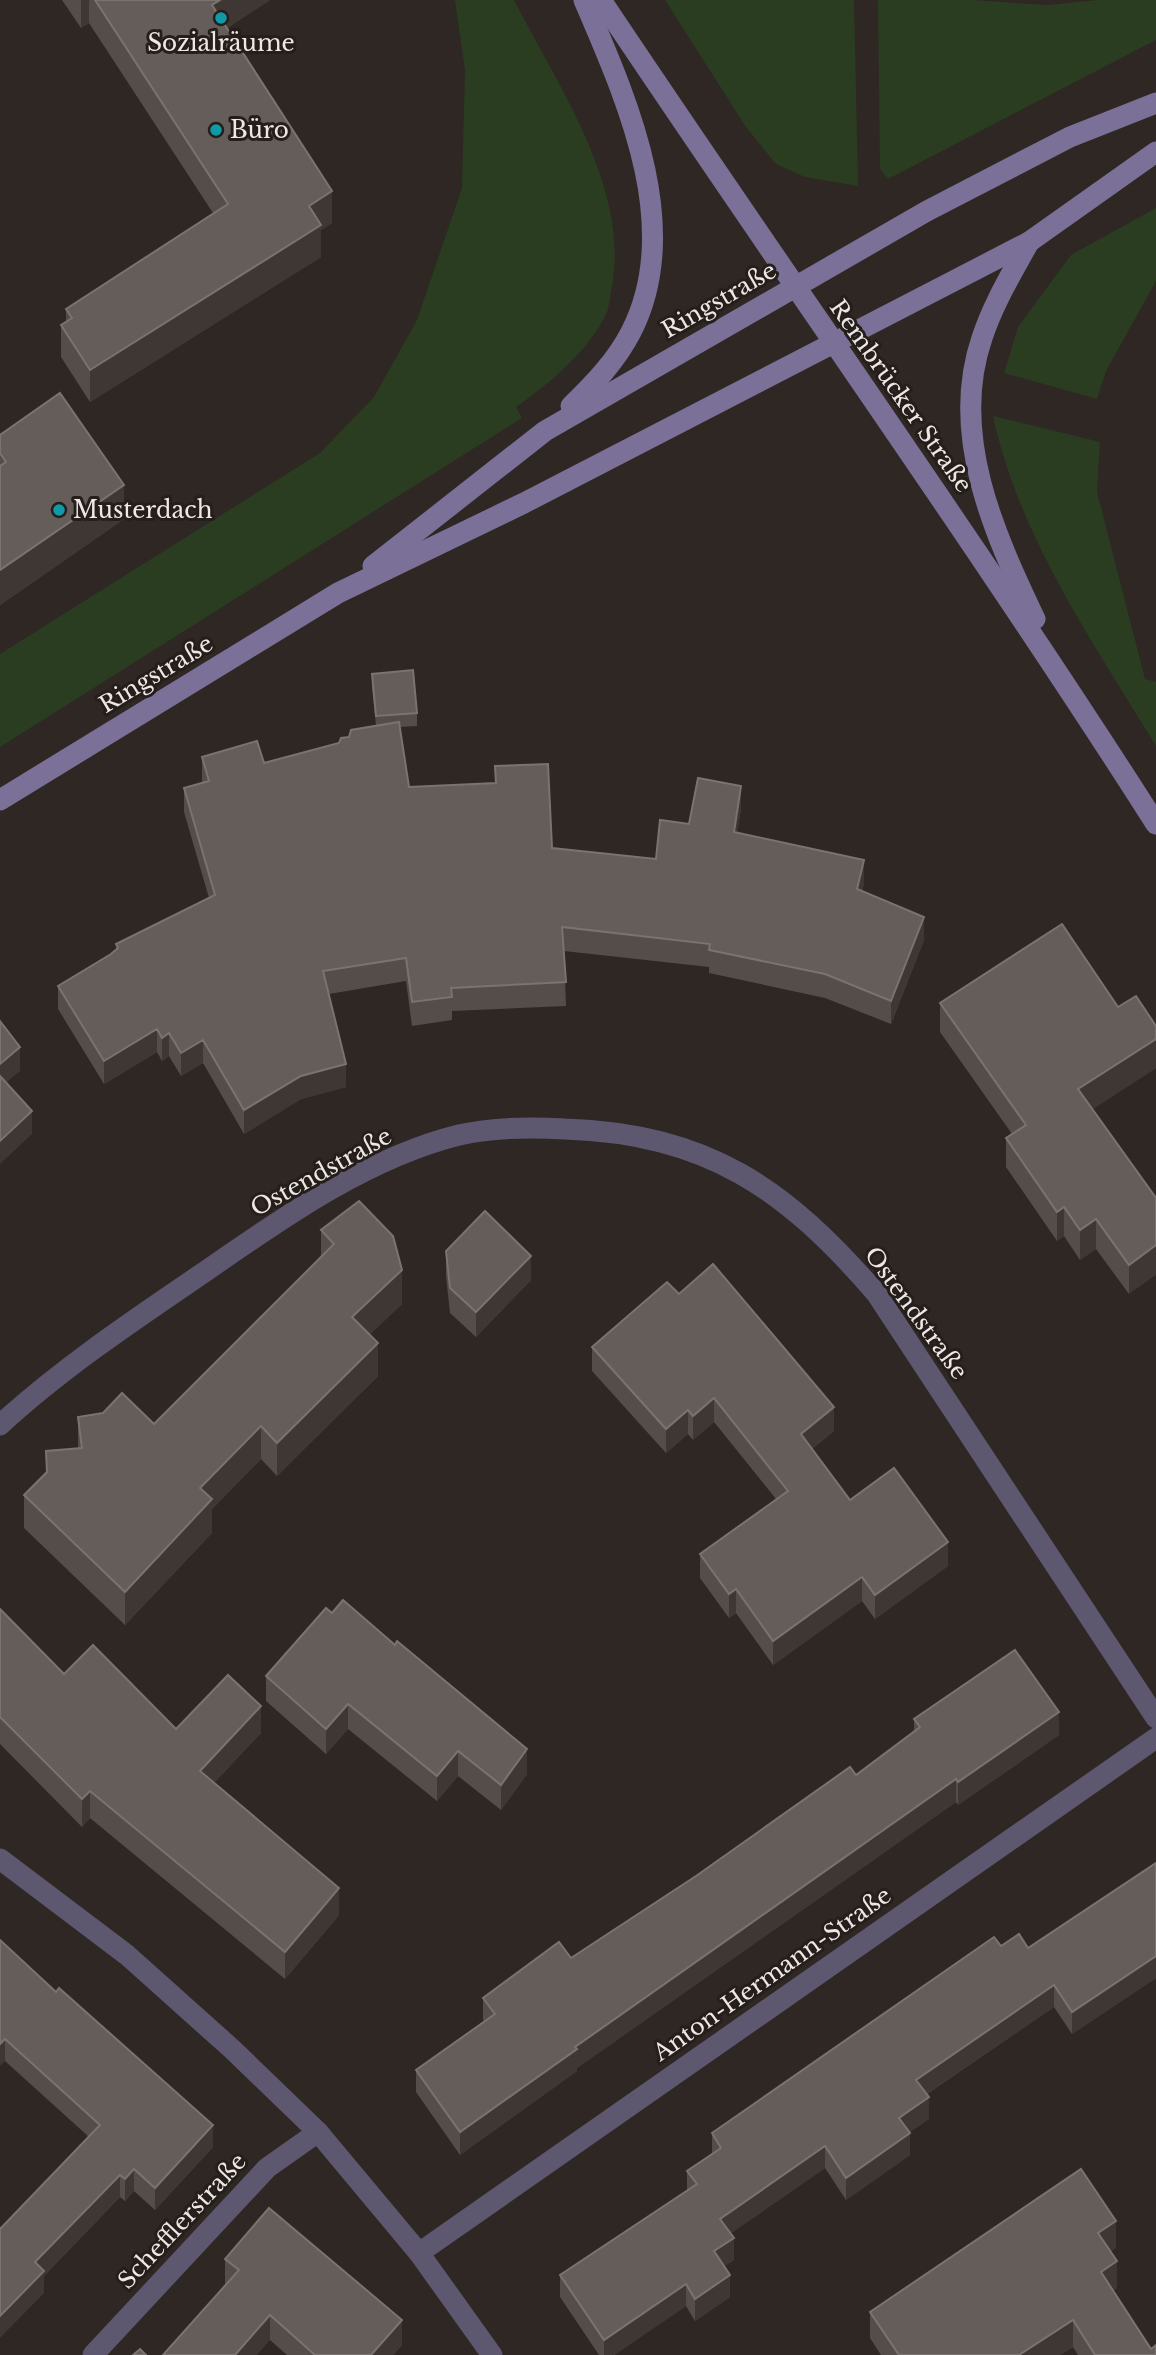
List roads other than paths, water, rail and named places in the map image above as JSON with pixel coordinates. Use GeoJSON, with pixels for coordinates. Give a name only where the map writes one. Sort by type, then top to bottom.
{"type":"FeatureCollection","features":[{"type":"Feature","properties":{"kind":"main road"},"geometry":{"type":"LineString","coordinates":[[545,431],[603,375],[631,331],[646,289],[651,256],[650,200],[640,149],[603,44],[584,0]]}},
{"type":"Feature","properties":{"kind":"main road","name":"Rembrücker Straße"},"geometry":{"type":"LineString","coordinates":[[601,0],[793,287],[1063,678],[1156,824]]}},
{"type":"Feature","properties":{"kind":"main road","name":"Ringstraße"},"geometry":{"type":"LineString","coordinates":[[338,593],[545,431],[927,211],[1070,137],[1156,103]]}},
{"type":"Feature","properties":{"kind":"main road","name":"Ringstraße"},"geometry":{"type":"LineString","coordinates":[[0,800],[338,593],[524,503],[731,394],[835,345],[1029,242],[1156,152]]}},
{"type":"Feature","properties":{"kind":"main road"},"geometry":{"type":"LineString","coordinates":[[1029,242],[999,297],[981,339],[971,384],[969,429],[981,484],[1015,577],[1063,678]]}},
{"type":"Feature","properties":{"kind":"street","name":"Ostendstraße"},"geometry":{"type":"LineString","coordinates":[[0,1425],[76,1362],[250,1241],[375,1167],[459,1135],[498,1130],[596,1130],[652,1138],[709,1156],[748,1178],[832,1243],[884,1305],[1156,1718]]}},
{"type":"Feature","properties":{"kind":"street","name":"Anton-Hermann-Straße"},"geometry":{"type":"LineString","coordinates":[[419,2253],[1156,1738]]}},
{"type":"Feature","properties":{"kind":"street"},"geometry":{"type":"LineString","coordinates":[[0,1859],[127,1955],[318,2132],[419,2253],[492,2355]]}},
{"type":"Feature","properties":{"kind":"street","name":"Schefflerstraße"},"geometry":{"type":"LineString","coordinates":[[93,2355],[267,2168],[318,2132]]}},
{"type":"Feature","properties":{"kind":"place","name":"Sozialräume"},"geometry":{"type":"Point","coordinates":[221,18]}},
{"type":"Feature","properties":{"kind":"place","name":"Büro"},"geometry":{"type":"Point","coordinates":[216,130]}},
{"type":"Feature","properties":{"kind":"place","name":"Musterdach"},"geometry":{"type":"Point","coordinates":[59,510]}}]}
